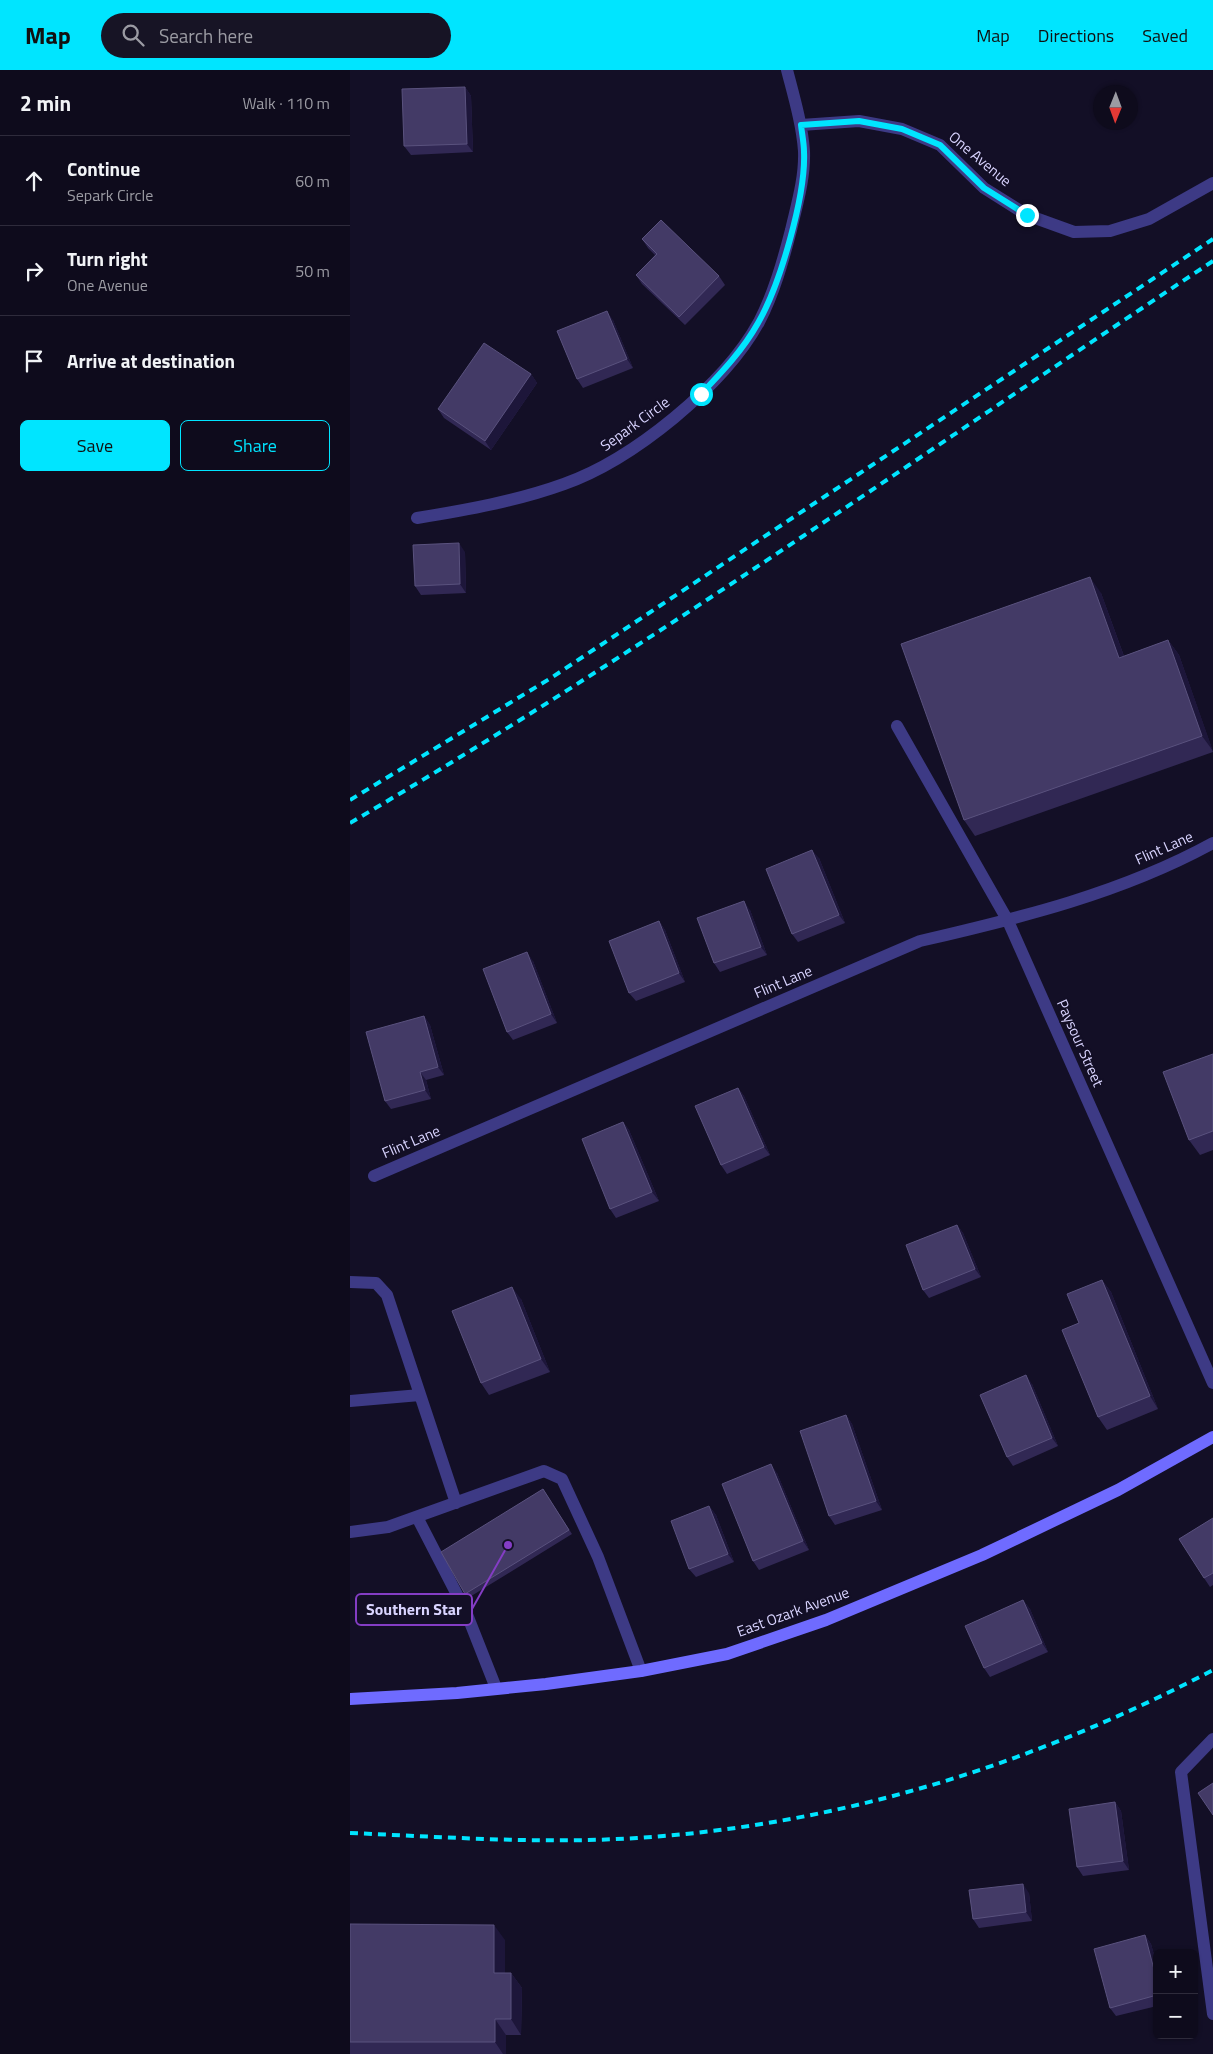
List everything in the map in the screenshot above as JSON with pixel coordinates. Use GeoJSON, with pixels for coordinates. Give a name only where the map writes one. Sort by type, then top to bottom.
{"type":"FeatureCollection","features":[{"type":"Feature","properties":{"kind":"main road","name":"East Ozark Avenue"},"geometry":{"type":"LineString","coordinates":[[350,1699],[496,1688],[641,1671],[726,1654],[826,1620],[982,1555],[1118,1490],[1213,1437]]}},
{"type":"Feature","properties":{"kind":"street","name":"Separk Circle"},"geometry":{"type":"LineString","coordinates":[[417,518],[509,500],[565,484],[614,462],[701,394],[738,355],[754,330],[780,273],[801,189],[804,153],[801,125],[787,70]]}},
{"type":"Feature","properties":{"kind":"street","name":"One Avenue"},"geometry":{"type":"LineString","coordinates":[[801,125],[859,121],[902,129],[940,145],[984,188],[1027,215],[1074,232],[1110,231],[1150,219],[1213,183]]}},
{"type":"Feature","properties":{"kind":"street","name":"Paysour Street"},"geometry":{"type":"LineString","coordinates":[[897,726],[1008,921],[1213,1383]]}},
{"type":"Feature","properties":{"kind":"street","name":"Flint Lane"},"geometry":{"type":"LineString","coordinates":[[374,1176],[920,941],[1008,921],[1110,889],[1184,859],[1213,843]]}},
{"type":"Feature","properties":{"kind":"street"},"geometry":{"type":"LineString","coordinates":[[350,1282],[376,1283],[387,1296],[456,1503]]}},
{"type":"Feature","properties":{"kind":"street"},"geometry":{"type":"LineString","coordinates":[[350,1401],[420,1395]]}},
{"type":"Feature","properties":{"kind":"street"},"geometry":{"type":"LineString","coordinates":[[350,1532],[388,1527],[544,1471],[562,1479],[598,1557],[641,1671]]}},
{"type":"Feature","properties":{"kind":"street"},"geometry":{"type":"LineString","coordinates":[[417,1517],[466,1612],[496,1688]]}},
{"type":"Feature","properties":{"kind":"street"},"geometry":{"type":"LineString","coordinates":[[1213,1739],[1181,1772],[1213,2014]]}},
{"type":"Feature","properties":{"kind":"building"},"geometry":{"type":"Polygon","coordinates":[[[465,87],[467,144],[404,146],[402,89],[465,87]]]}},
{"type":"Feature","properties":{"kind":"building"},"geometry":{"type":"Polygon","coordinates":[[[661,220],[719,276],[679,317],[636,275],[657,254],[642,239],[661,220]]]}},
{"type":"Feature","properties":{"kind":"building"},"geometry":{"type":"Polygon","coordinates":[[[607,311],[627,359],[577,379],[557,331],[607,311]]]}},
{"type":"Feature","properties":{"kind":"building"},"geometry":{"type":"Polygon","coordinates":[[[484,343],[531,374],[485,441],[438,409],[484,343]]]}},
{"type":"Feature","properties":{"kind":"building"},"geometry":{"type":"Polygon","coordinates":[[[459,543],[460,584],[415,586],[413,545],[459,543]]]}},
{"type":"Feature","properties":{"kind":"building"},"geometry":{"type":"Polygon","coordinates":[[[1090,577],[1119,658],[1168,640],[1202,736],[964,820],[901,644],[1090,577]]]}},
{"type":"Feature","properties":{"kind":"building"},"geometry":{"type":"Polygon","coordinates":[[[812,850],[839,915],[792,934],[766,869],[812,850]]]}},
{"type":"Feature","properties":{"kind":"building"},"geometry":{"type":"Polygon","coordinates":[[[744,901],[761,947],[714,963],[697,918],[744,901]]]}},
{"type":"Feature","properties":{"kind":"building"},"geometry":{"type":"Polygon","coordinates":[[[659,921],[679,973],[629,993],[609,941],[659,921]]]}},
{"type":"Feature","properties":{"kind":"building"},"geometry":{"type":"Polygon","coordinates":[[[527,952],[551,1014],[507,1032],[483,969],[527,952]]]}},
{"type":"Feature","properties":{"kind":"building"},"geometry":{"type":"Polygon","coordinates":[[[424,1016],[438,1067],[420,1072],[425,1090],[385,1101],[366,1032],[424,1016]]]}},
{"type":"Feature","properties":{"kind":"building"},"geometry":{"type":"Polygon","coordinates":[[[1213,1054],[1213,1131],[1189,1140],[1163,1072],[1213,1054]]]}},
{"type":"Feature","properties":{"kind":"building"},"geometry":{"type":"Polygon","coordinates":[[[738,1088],[764,1147],[721,1165],[695,1106],[738,1088]]]}},
{"type":"Feature","properties":{"kind":"building"},"geometry":{"type":"Polygon","coordinates":[[[623,1122],[652,1192],[610,1209],[582,1139],[623,1122]]]}},
{"type":"Feature","properties":{"kind":"building"},"geometry":{"type":"Polygon","coordinates":[[[957,1225],[975,1269],[923,1290],[906,1245],[957,1225]]]}},
{"type":"Feature","properties":{"kind":"building"},"geometry":{"type":"Polygon","coordinates":[[[1102,1280],[1150,1396],[1098,1417],[1062,1330],[1079,1323],[1067,1294],[1102,1280]]]}},
{"type":"Feature","properties":{"kind":"building"},"geometry":{"type":"Polygon","coordinates":[[[512,1287],[541,1359],[481,1383],[452,1311],[512,1287]]]}},
{"type":"Feature","properties":{"kind":"building"},"geometry":{"type":"Polygon","coordinates":[[[1026,1375],[1052,1438],[1007,1457],[980,1395],[1026,1375]]]}},
{"type":"Feature","properties":{"kind":"building"},"geometry":{"type":"Polygon","coordinates":[[[846,1415],[876,1501],[829,1516],[800,1431],[846,1415]]]}},
{"type":"Feature","properties":{"kind":"building"},"geometry":{"type":"Polygon","coordinates":[[[771,1464],[803,1541],[753,1561],[722,1484],[771,1464]]]}},
{"type":"Feature","properties":{"kind":"building"},"geometry":{"type":"Polygon","coordinates":[[[543,1489],[569,1530],[465,1594],[441,1552],[543,1489]]]}},
{"type":"Feature","properties":{"kind":"building"},"geometry":{"type":"Polygon","coordinates":[[[709,1506],[728,1554],[689,1569],[671,1521],[709,1506]]]}},
{"type":"Feature","properties":{"kind":"building"},"geometry":{"type":"Polygon","coordinates":[[[1213,1518],[1213,1573],[1204,1578],[1179,1539],[1213,1518]]]}},
{"type":"Feature","properties":{"kind":"building"},"geometry":{"type":"Polygon","coordinates":[[[1023,1600],[1042,1643],[984,1668],[965,1626],[1023,1600]]]}},
{"type":"Feature","properties":{"kind":"building"},"geometry":{"type":"Polygon","coordinates":[[[1213,1783],[1213,1815],[1198,1793],[1213,1783]]]}},
{"type":"Feature","properties":{"kind":"building"},"geometry":{"type":"Polygon","coordinates":[[[1115,1802],[1123,1861],[1077,1867],[1069,1809],[1115,1802]]]}},
{"type":"Feature","properties":{"kind":"building"},"geometry":{"type":"Polygon","coordinates":[[[1023,1884],[1026,1912],[973,1919],[969,1890],[1023,1884]]]}},
{"type":"Feature","properties":{"kind":"building"},"geometry":{"type":"Polygon","coordinates":[[[350,1924],[494,1925],[494,1973],[511,1973],[511,2019],[495,2019],[495,2042],[350,2042],[350,1924]]]}},
{"type":"Feature","properties":{"kind":"building"},"geometry":{"type":"Polygon","coordinates":[[[1145,1935],[1153,1966],[1153,1996],[1110,2008],[1094,1949],[1145,1935]]]}},
{"type":"Feature","properties":{"kind":"railway"},"geometry":{"type":"LineString","coordinates":[[350,800],[551,678],[1213,239]]}},
{"type":"Feature","properties":{"kind":"railway"},"geometry":{"type":"LineString","coordinates":[[350,823],[570,689],[678,619],[1213,261]]}},
{"type":"Feature","properties":{"kind":"railway"},"geometry":{"type":"LineString","coordinates":[[350,1833],[493,1839],[601,1840],[713,1831],[788,1819],[861,1804],[934,1784],[1005,1761],[1076,1734],[1145,1704],[1213,1670]]}},
{"type":"Feature","properties":{"kind":"place","name":"Southern Star"},"geometry":{"type":"Point","coordinates":[508,1545]}},
{"type":"Feature","properties":{"kind":"route"},"geometry":{"type":"LineString","coordinates":[[701,394],[738,355],[759,322],[780,273],[801,189],[804,153],[801,125],[859,121],[902,129],[940,145],[984,188],[1027,215]]}}]}
